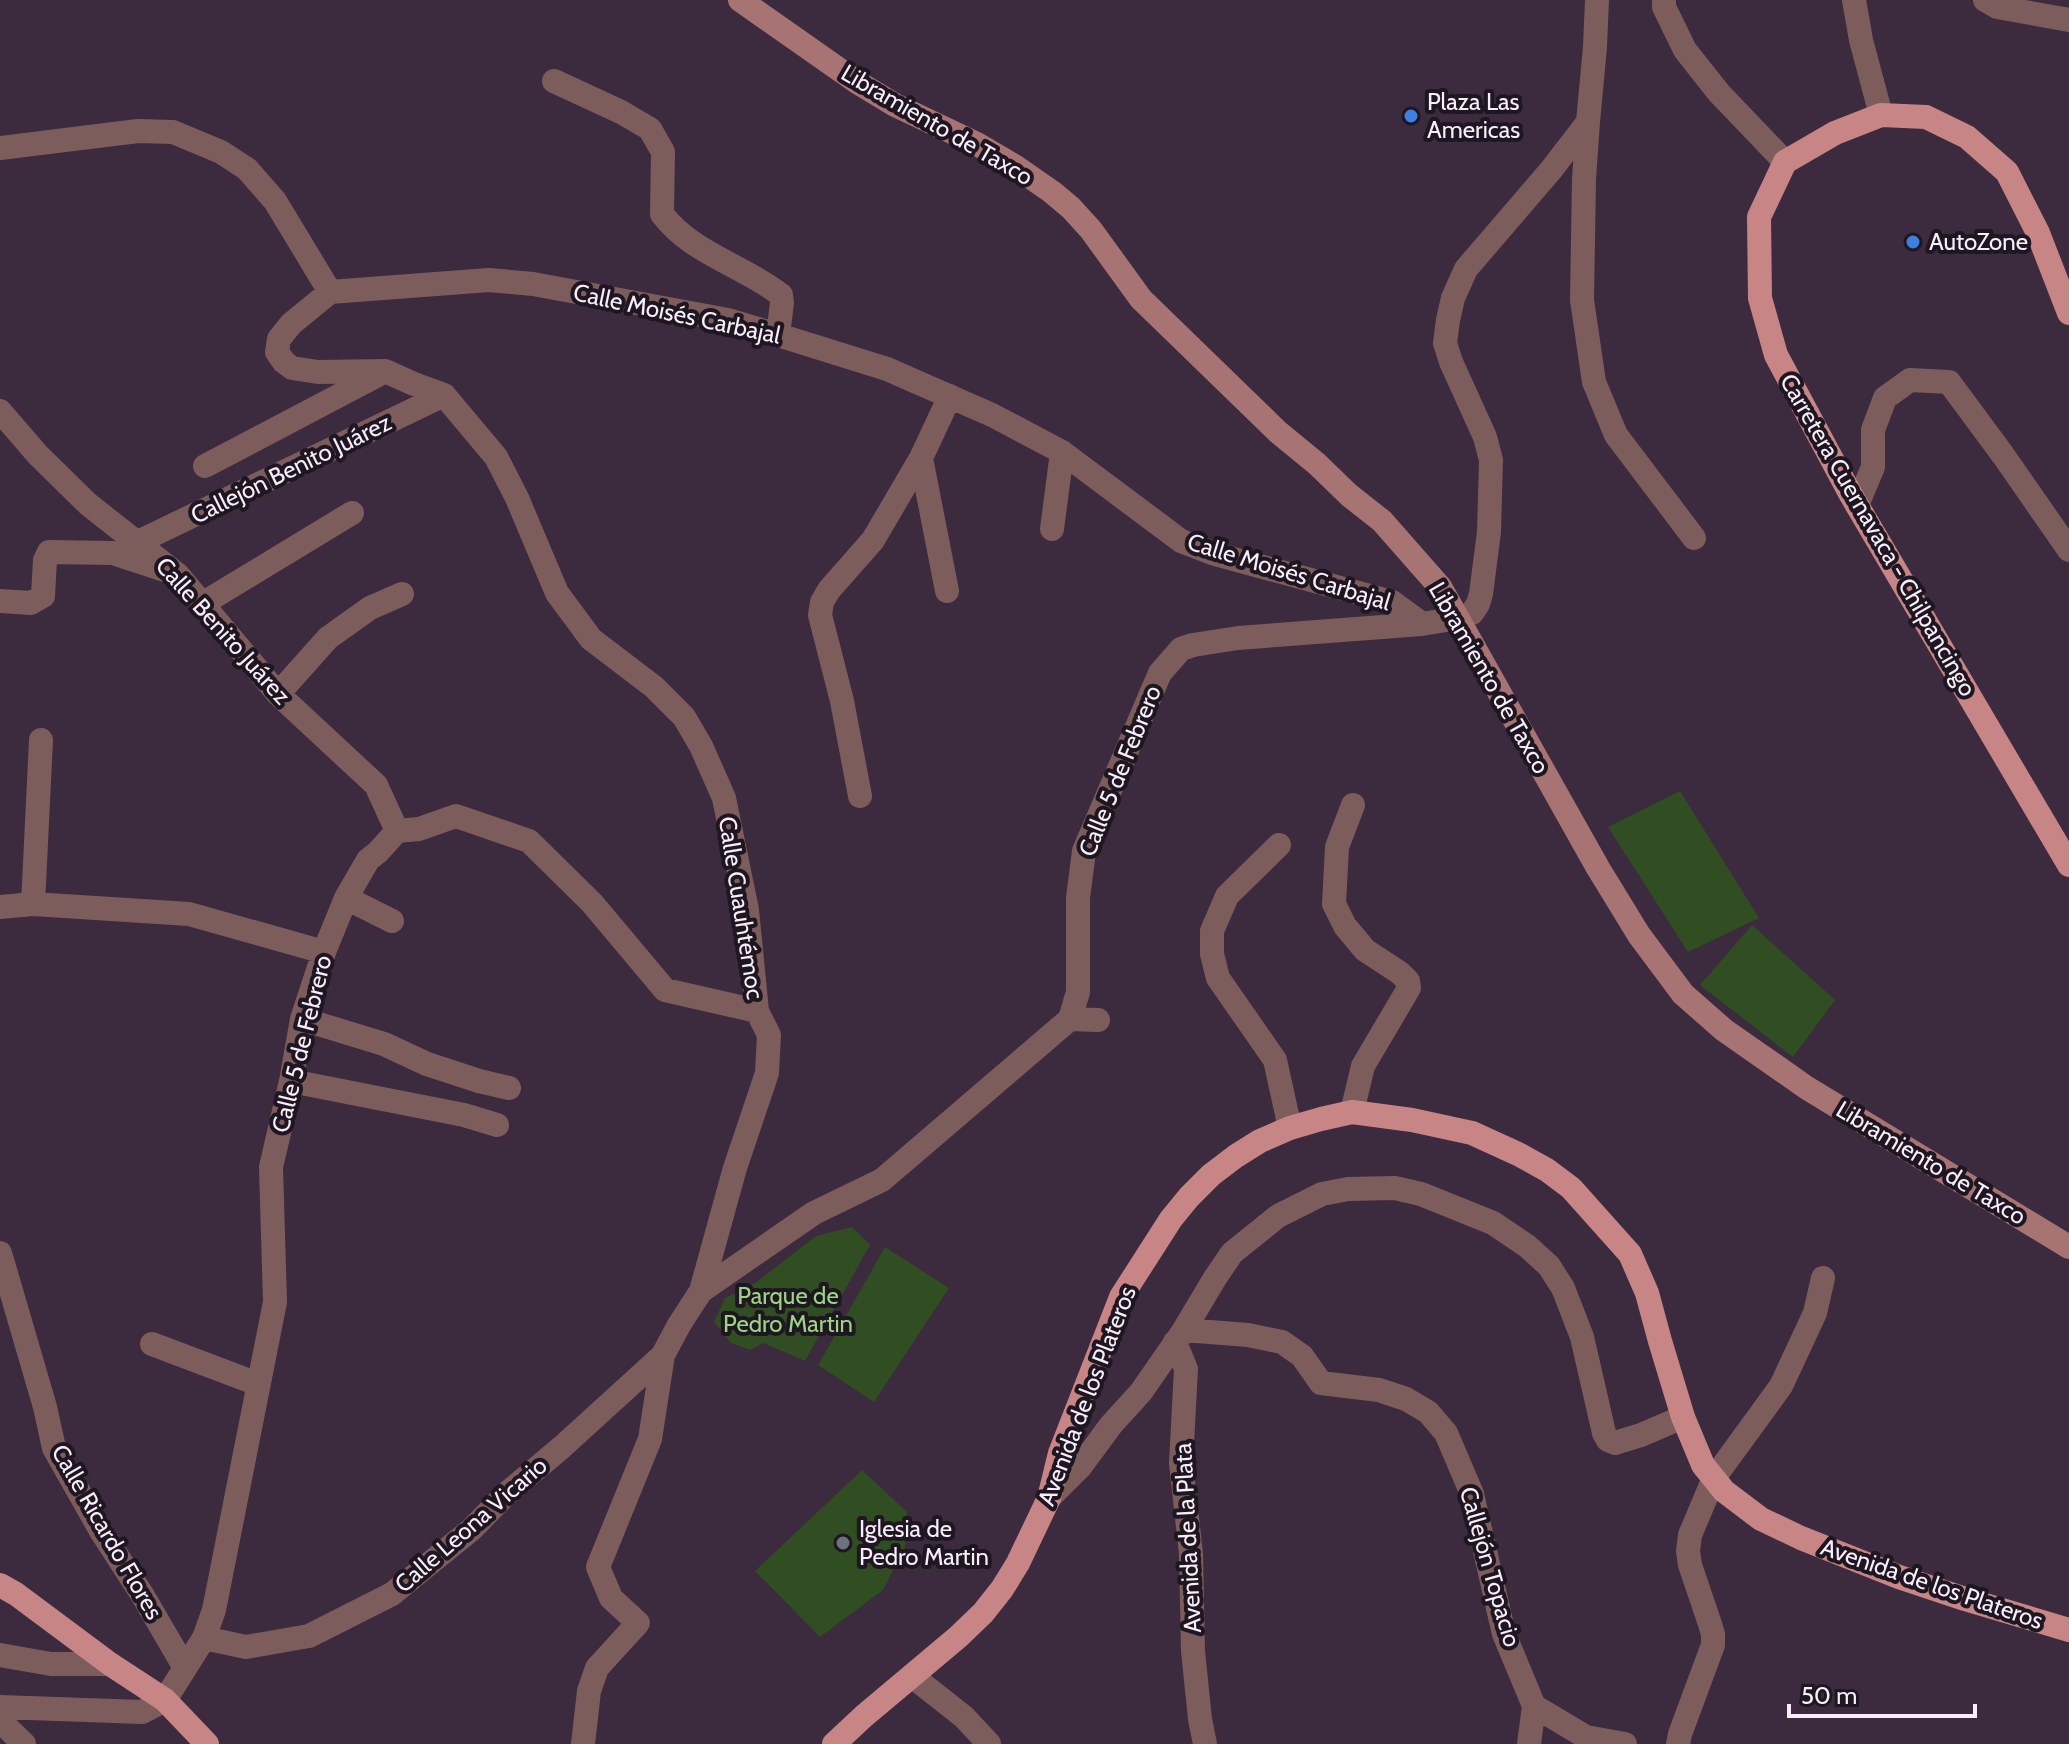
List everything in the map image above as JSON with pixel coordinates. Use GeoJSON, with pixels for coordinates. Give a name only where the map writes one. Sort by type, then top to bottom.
{"type":"FeatureCollection","features":[{"type":"Feature","properties":{"kind":"main road","name":"Libramiento de Taxco"},"geometry":{"type":"LineString","coordinates":[[740,0],[857,82],[895,105],[990,151],[1071,208],[1091,230],[1141,299],[1278,432],[1382,521],[1440,587],[1598,868],[1639,935],[1683,994],[1724,1030],[1807,1088],[2069,1247]]}},
{"type":"Feature","properties":{"kind":"main road"},"geometry":{"type":"LineString","coordinates":[[1785,162],[1835,133],[1881,115],[1926,117],[1967,137],[2007,172],[2038,233],[2069,313]]}},
{"type":"Feature","properties":{"kind":"main road","name":"Carretera Cuernavaca - Chilpancingo"},"geometry":{"type":"LineString","coordinates":[[1785,162],[1759,217],[1760,298],[1776,355],[1857,505],[2069,865]]}},
{"type":"Feature","properties":{"kind":"main road","name":"Avenida de los Plateros"},"geometry":{"type":"LineString","coordinates":[[834,1744],[983,1613],[1002,1589],[1049,1498],[1060,1453],[1121,1297],[1171,1219],[1189,1197],[1211,1175],[1260,1141],[1290,1128],[1352,1112],[1412,1120],[1472,1133],[1547,1170],[1571,1188],[1630,1254],[1647,1293],[1683,1417],[1703,1465],[1724,1491],[1761,1519],[1899,1577],[2064,1629]]}},
{"type":"Feature","properties":{"kind":"main road"},"geometry":{"type":"LineString","coordinates":[[0,1585],[165,1700],[207,1744]]}},
{"type":"Feature","properties":{"kind":"street"},"geometry":{"type":"LineString","coordinates":[[1597,0],[1584,179],[1582,300],[1594,382],[1616,435],[1694,538]]}},
{"type":"Feature","properties":{"kind":"street"},"geometry":{"type":"LineString","coordinates":[[1664,0],[1664,7],[1685,50],[1719,93],[1785,162]]}},
{"type":"Feature","properties":{"kind":"street"},"geometry":{"type":"LineString","coordinates":[[1854,0],[1881,115]]}},
{"type":"Feature","properties":{"kind":"street"},"geometry":{"type":"LineString","coordinates":[[1985,0],[1997,7],[2069,20]]}},
{"type":"Feature","properties":{"kind":"street"},"geometry":{"type":"LineString","coordinates":[[554,81],[650,129],[663,152],[662,214],[703,250],[781,295],[778,335]]}},
{"type":"Feature","properties":{"kind":"street"},"geometry":{"type":"LineString","coordinates":[[1422,624],[1472,613],[1481,594],[1489,532],[1491,460],[1485,437],[1445,343],[1453,298],[1466,269],[1588,122]]}},
{"type":"Feature","properties":{"kind":"street"},"geometry":{"type":"LineString","coordinates":[[0,148],[138,131],[173,132],[221,152],[247,169],[275,201],[330,292]]}},
{"type":"Feature","properties":{"kind":"street","name":"Calle Moisés Carbajal"},"geometry":{"type":"LineString","coordinates":[[330,292],[489,280],[533,284],[728,320],[778,335],[887,369],[992,415],[1062,452],[1181,541],[1215,554],[1392,602],[1422,624]]}},
{"type":"Feature","properties":{"kind":"street","name":"Calle Cuauhtémoc"},"geometry":{"type":"LineString","coordinates":[[330,292],[291,324],[279,339],[277,352],[284,362],[292,368],[318,372],[385,371],[444,395],[496,457],[557,593],[591,639],[654,687],[684,717],[701,746],[724,798],[747,910],[757,1011]]}},
{"type":"Feature","properties":{"kind":"street"},"geometry":{"type":"LineString","coordinates":[[205,466],[385,371]]}},
{"type":"Feature","properties":{"kind":"street"},"geometry":{"type":"LineString","coordinates":[[1857,505],[1873,467],[1873,430],[1885,398],[1910,380],[1949,382],[2069,550]]}},
{"type":"Feature","properties":{"kind":"street","name":"Callejón Benito Juárez"},"geometry":{"type":"LineString","coordinates":[[138,542],[444,395]]}},
{"type":"Feature","properties":{"kind":"street"},"geometry":{"type":"LineString","coordinates":[[860,796],[842,701],[820,615],[822,602],[873,540],[921,458],[950,396]]}},
{"type":"Feature","properties":{"kind":"street","name":"Calle Benito Juárez"},"geometry":{"type":"LineString","coordinates":[[0,411],[38,455],[88,504],[178,575],[278,694],[376,785],[397,831]]}},
{"type":"Feature","properties":{"kind":"street"},"geometry":{"type":"LineString","coordinates":[[1052,529],[1062,452]]}},
{"type":"Feature","properties":{"kind":"street"},"geometry":{"type":"LineString","coordinates":[[921,458],[947,591]]}},
{"type":"Feature","properties":{"kind":"street"},"geometry":{"type":"LineString","coordinates":[[202,604],[352,513]]}},
{"type":"Feature","properties":{"kind":"street"},"geometry":{"type":"LineString","coordinates":[[0,601],[31,603],[43,596],[45,560],[49,552],[113,553],[178,575]]}},
{"type":"Feature","properties":{"kind":"street"},"geometry":{"type":"LineString","coordinates":[[278,694],[328,638],[370,608],[402,594]]}},
{"type":"Feature","properties":{"kind":"street","name":"Calle 5 de Febrero"},"geometry":{"type":"LineString","coordinates":[[1070,1019],[1078,992],[1078,898],[1084,851],[1160,673],[1181,649],[1238,638],[1422,624]]}},
{"type":"Feature","properties":{"kind":"street"},"geometry":{"type":"LineString","coordinates":[[33,904],[41,740]]}},
{"type":"Feature","properties":{"kind":"street"},"geometry":{"type":"LineString","coordinates":[[1352,1112],[1363,1066],[1409,988],[1408,981],[1400,973],[1365,950],[1345,926],[1334,904],[1337,847],[1353,805]]}},
{"type":"Feature","properties":{"kind":"street"},"geometry":{"type":"LineString","coordinates":[[397,831],[419,829],[456,816],[529,841],[592,903],[665,990],[757,1011],[769,1035],[767,1073],[735,1168],[701,1291],[663,1355],[650,1439],[598,1567],[611,1598],[638,1623],[597,1668],[589,1691],[583,1744]]}},
{"type":"Feature","properties":{"kind":"street","name":"Calle 5 de Febrero"},"geometry":{"type":"LineString","coordinates":[[165,1700],[204,1638],[214,1610],[275,1302],[271,1167],[302,1019],[346,898],[368,860],[397,831]]}},
{"type":"Feature","properties":{"kind":"street"},"geometry":{"type":"LineString","coordinates":[[1279,845],[1227,896],[1212,931],[1212,954],[1218,978],[1275,1060],[1290,1128]]}},
{"type":"Feature","properties":{"kind":"street"},"geometry":{"type":"LineString","coordinates":[[346,898],[392,921]]}},
{"type":"Feature","properties":{"kind":"street"},"geometry":{"type":"LineString","coordinates":[[0,907],[33,904],[189,914],[324,952]]}},
{"type":"Feature","properties":{"kind":"street"},"geometry":{"type":"LineString","coordinates":[[302,1019],[384,1044],[427,1064],[509,1088]]}},
{"type":"Feature","properties":{"kind":"street"},"geometry":{"type":"LineString","coordinates":[[701,1291],[814,1213],[882,1180],[1070,1019],[1098,1020]]}},
{"type":"Feature","properties":{"kind":"street"},"geometry":{"type":"LineString","coordinates":[[291,1081],[464,1115],[497,1125]]}},
{"type":"Feature","properties":{"kind":"street"},"geometry":{"type":"LineString","coordinates":[[1049,1498],[1080,1467],[1111,1425],[1141,1392],[1232,1253],[1278,1216],[1322,1194],[1348,1189],[1395,1188],[1421,1194],[1493,1223],[1527,1246],[1549,1266],[1563,1288],[1582,1337],[1608,1440],[1615,1443],[1683,1417]]}},
{"type":"Feature","properties":{"kind":"street","name":"Calle Ricardo Flores"},"geometry":{"type":"LineString","coordinates":[[0,1253],[54,1448],[185,1668]]}},
{"type":"Feature","properties":{"kind":"street"},"geometry":{"type":"LineString","coordinates":[[1678,1744],[1713,1645],[1710,1624],[1690,1565],[1690,1535],[1714,1478],[1781,1386],[1815,1313],[1823,1278]]}},
{"type":"Feature","properties":{"kind":"street","name":"Callejón Topacio"},"geometry":{"type":"LineString","coordinates":[[1180,1336],[1248,1335],[1282,1342],[1302,1356],[1321,1383],[1379,1390],[1406,1399],[1428,1412],[1446,1433],[1472,1494],[1504,1634],[1534,1706]]}},
{"type":"Feature","properties":{"kind":"street","name":"Avenida de la Plata"},"geometry":{"type":"LineString","coordinates":[[1180,1336],[1186,1369],[1181,1463],[1191,1554],[1193,1651],[1205,1744]]}},
{"type":"Feature","properties":{"kind":"street"},"geometry":{"type":"LineString","coordinates":[[152,1344],[258,1384]]}},
{"type":"Feature","properties":{"kind":"street","name":"Calle Leona Vicario"},"geometry":{"type":"LineString","coordinates":[[204,1638],[246,1647],[309,1636],[392,1594],[472,1529],[505,1495],[663,1355]]}},
{"type":"Feature","properties":{"kind":"street"},"geometry":{"type":"LineString","coordinates":[[0,1655],[51,1664],[110,1664]]}},
{"type":"Feature","properties":{"kind":"street"},"geometry":{"type":"LineString","coordinates":[[912,1676],[964,1717],[989,1744]]}},
{"type":"Feature","properties":{"kind":"street"},"geometry":{"type":"LineString","coordinates":[[0,1707],[142,1712],[165,1700]]}},
{"type":"Feature","properties":{"kind":"street"},"geometry":{"type":"LineString","coordinates":[[1529,1744],[1534,1706],[1586,1737],[1625,1744]]}},
{"type":"Feature","properties":{"kind":"street"},"geometry":{"type":"LineString","coordinates":[[0,1721],[24,1744]]}},
{"type":"Feature","properties":{"kind":"green space"},"geometry":{"type":"Polygon","coordinates":[[[1680,791],[1759,918],[1688,952],[1608,827],[1680,791]]]}},
{"type":"Feature","properties":{"kind":"green space"},"geometry":{"type":"Polygon","coordinates":[[[1752,925],[1835,1000],[1793,1057],[1700,985],[1752,925]]]}},
{"type":"Feature","properties":{"kind":"green space","name":"Parque de Pedro Martin"},"geometry":{"type":"Polygon","coordinates":[[[852,1227],[870,1245],[805,1361],[763,1343],[750,1350],[731,1343],[714,1322],[725,1298],[754,1284],[816,1236],[852,1227]]]}},
{"type":"Feature","properties":{"kind":"green space"},"geometry":{"type":"Polygon","coordinates":[[[885,1247],[949,1288],[874,1402],[818,1365],[885,1247]]]}},
{"type":"Feature","properties":{"kind":"green space"},"geometry":{"type":"Polygon","coordinates":[[[862,1470],[907,1512],[905,1547],[883,1590],[820,1637],[755,1571],[862,1470]]]}},
{"type":"Feature","properties":{"kind":"place","name":"Plaza Las Americas"},"geometry":{"type":"Point","coordinates":[1411,116]}},
{"type":"Feature","properties":{"kind":"place","name":"AutoZone"},"geometry":{"type":"Point","coordinates":[1913,242]}},
{"type":"Feature","properties":{"kind":"place","name":"Iglesia de Pedro Martin"},"geometry":{"type":"Point","coordinates":[843,1543]}}]}
